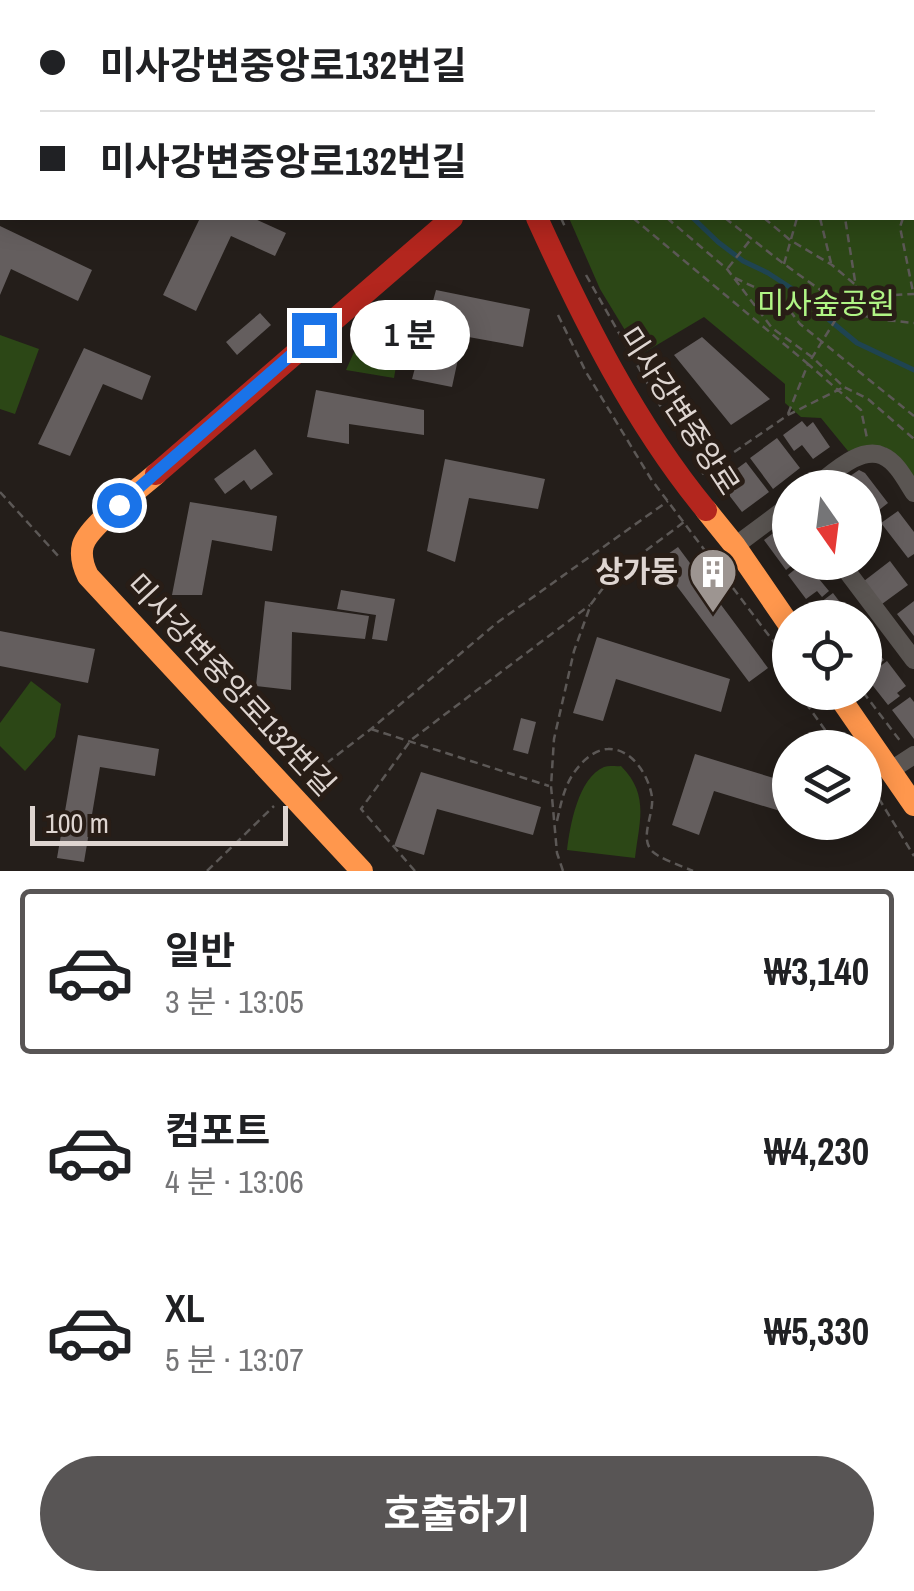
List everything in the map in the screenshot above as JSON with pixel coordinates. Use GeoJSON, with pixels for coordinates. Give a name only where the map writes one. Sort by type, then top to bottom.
{"type":"FeatureCollection","features":[{"type":"Feature","properties":{"kind":"street","name":"미사강변중앙로132번길"},"geometry":{"type":"LineString","coordinates":[[362,871],[88,576],[81,551],[84,538],[94,528],[450,220]]}},
{"type":"Feature","properties":{"kind":"street","name":"미사강변중앙로"},"geometry":{"type":"LineString","coordinates":[[539,220],[573,297],[638,412],[686,486],[772,600]]}},
{"type":"Feature","properties":{"kind":"street"},"geometry":{"type":"LineString","coordinates":[[838,470],[870,454],[884,456],[914,492]]}},
{"type":"Feature","properties":{"kind":"street"},"geometry":{"type":"LineString","coordinates":[[734,546],[772,518]]}},
{"type":"Feature","properties":{"kind":"street"},"geometry":{"type":"LineString","coordinates":[[854,580],[914,660]]}},
{"type":"Feature","properties":{"kind":"street"},"geometry":{"type":"LineString","coordinates":[[849,710],[914,806]]}},
{"type":"Feature","properties":{"kind":"street"},"geometry":{"type":"LineString","coordinates":[[891,770],[913,756]]}},
{"type":"Feature","properties":{"kind":"path"},"geometry":{"type":"LineString","coordinates":[[562,220],[567,232]]}},
{"type":"Feature","properties":{"kind":"path"},"geometry":{"type":"LineString","coordinates":[[635,220],[861,410],[870,454]]}},
{"type":"Feature","properties":{"kind":"path"},"geometry":{"type":"LineString","coordinates":[[670,220],[727,269],[772,328],[844,386],[868,399],[914,439]]}},
{"type":"Feature","properties":{"kind":"path"},"geometry":{"type":"LineString","coordinates":[[728,220],[854,314],[914,322]]}},
{"type":"Feature","properties":{"kind":"path"},"geometry":{"type":"LineString","coordinates":[[766,220],[790,240],[832,265],[864,293],[874,296],[914,293],[900,227],[903,220]]}},
{"type":"Feature","properties":{"kind":"path"},"geometry":{"type":"LineString","coordinates":[[784,264],[796,220]]}},
{"type":"Feature","properties":{"kind":"path"},"geometry":{"type":"LineString","coordinates":[[821,220],[832,265]]}},
{"type":"Feature","properties":{"kind":"path"},"geometry":{"type":"LineString","coordinates":[[788,415],[808,364],[856,287],[845,220]]}},
{"type":"Feature","properties":{"kind":"path"},"geometry":{"type":"LineString","coordinates":[[727,269],[752,239]]}},
{"type":"Feature","properties":{"kind":"path"},"geometry":{"type":"LineString","coordinates":[[586,275],[651,391]]}},
{"type":"Feature","properties":{"kind":"path"},"geometry":{"type":"LineString","coordinates":[[731,276],[782,300],[800,324],[914,416]]}},
{"type":"Feature","properties":{"kind":"path"},"geometry":{"type":"LineString","coordinates":[[702,474],[788,415],[844,386]]}},
{"type":"Feature","properties":{"kind":"path"},"geometry":{"type":"LineString","coordinates":[[0,492],[62,559]]}},
{"type":"Feature","properties":{"kind":"path"},"geometry":{"type":"LineString","coordinates":[[305,780],[498,622],[668,501]]}},
{"type":"Feature","properties":{"kind":"path"},"geometry":{"type":"LineString","coordinates":[[414,871],[361,809],[411,740],[591,604],[612,576],[684,522]]}},
{"type":"Feature","properties":{"kind":"path"},"geometry":{"type":"LineString","coordinates":[[562,871],[551,786],[554,739],[574,650],[591,604]]}},
{"type":"Feature","properties":{"kind":"path"},"geometry":{"type":"LineString","coordinates":[[878,710],[913,756]]}},
{"type":"Feature","properties":{"kind":"path"},"geometry":{"type":"LineString","coordinates":[[371,729],[551,786]]}},
{"type":"Feature","properties":{"kind":"path"},"geometry":{"type":"LineString","coordinates":[[556,825],[564,788],[582,763],[596,752],[610,748],[628,754],[642,770],[652,797],[646,841],[653,854],[692,871]]}},
{"type":"Feature","properties":{"kind":"path"},"geometry":{"type":"LineString","coordinates":[[207,871],[276,804]]}},
{"type":"Feature","properties":{"kind":"path"},"geometry":{"type":"LineString","coordinates":[[882,804],[914,856]]}},
{"type":"Feature","properties":{"kind":"green space","name":"미사숲공원"},"geometry":{"type":"Polygon","coordinates":[[[570,220],[914,220],[914,477],[887,448],[871,446],[848,451],[821,418],[801,417],[785,403],[785,384],[704,317],[640,355],[600,289],[570,220]]]}},
{"type":"Feature","properties":{"kind":"green space"},"geometry":{"type":"Polygon","coordinates":[[[403,324],[394,378],[346,370],[354,352],[386,325],[403,324]]]}},
{"type":"Feature","properties":{"kind":"green space"},"geometry":{"type":"Polygon","coordinates":[[[0,335],[39,349],[15,414],[0,409],[0,335]]]}},
{"type":"Feature","properties":{"kind":"green space"},"geometry":{"type":"Polygon","coordinates":[[[31,681],[61,704],[55,737],[25,771],[0,746],[0,723],[31,681]]]}},
{"type":"Feature","properties":{"kind":"green space"},"geometry":{"type":"Polygon","coordinates":[[[621,766],[639,798],[635,858],[567,850],[577,804],[588,781],[604,767],[621,766]]]}},
{"type":"Feature","properties":{"kind":"building"},"geometry":{"type":"Polygon","coordinates":[[[199,220],[257,220],[286,233],[275,256],[231,236],[196,311],[163,295],[199,220]]]}},
{"type":"Feature","properties":{"kind":"building"},"geometry":{"type":"Polygon","coordinates":[[[0,226],[92,270],[78,301],[11,269],[0,295],[0,226]]]}},
{"type":"Feature","properties":{"kind":"building"},"geometry":{"type":"Polygon","coordinates":[[[436,290],[530,309],[523,347],[463,336],[452,387],[412,379],[436,290]]]}},
{"type":"Feature","properties":{"kind":"building"},"geometry":{"type":"Polygon","coordinates":[[[260,313],[271,325],[237,355],[226,342],[260,313]]]}},
{"type":"Feature","properties":{"kind":"building"},"geometry":{"type":"Polygon","coordinates":[[[702,337],[770,399],[731,425],[674,355],[702,337]]]}},
{"type":"Feature","properties":{"kind":"building"},"geometry":{"type":"Polygon","coordinates":[[[84,348],[151,376],[142,400],[103,384],[70,456],[38,444],[84,348]]]}},
{"type":"Feature","properties":{"kind":"building"},"geometry":{"type":"Polygon","coordinates":[[[316,390],[424,410],[424,435],[349,424],[349,444],[307,437],[316,390]]]}},
{"type":"Feature","properties":{"kind":"building"},"geometry":{"type":"Polygon","coordinates":[[[802,421],[807,427],[813,422],[830,447],[813,459],[802,445],[794,451],[783,435],[802,421]]]}},
{"type":"Feature","properties":{"kind":"building"},"geometry":{"type":"Polygon","coordinates":[[[777,438],[800,468],[772,470],[772,488],[750,458],[777,438]]]}},
{"type":"Feature","properties":{"kind":"building"},"geometry":{"type":"Polygon","coordinates":[[[255,449],[273,474],[251,490],[244,480],[225,494],[214,479],[255,449]]]}},
{"type":"Feature","properties":{"kind":"building"},"geometry":{"type":"Polygon","coordinates":[[[445,459],[545,479],[538,509],[469,498],[455,562],[427,551],[445,459]]]}},
{"type":"Feature","properties":{"kind":"building"},"geometry":{"type":"Polygon","coordinates":[[[746,462],[769,492],[742,512],[719,482],[746,462]]]}},
{"type":"Feature","properties":{"kind":"building"},"geometry":{"type":"Polygon","coordinates":[[[190,502],[277,516],[272,551],[212,540],[202,595],[172,595],[190,502]]]}},
{"type":"Feature","properties":{"kind":"building"},"geometry":{"type":"Polygon","coordinates":[[[898,511],[914,532],[914,554],[908,558],[882,522],[898,511]]]}},
{"type":"Feature","properties":{"kind":"building"},"geometry":{"type":"Polygon","coordinates":[[[772,534],[772,551],[764,540],[772,534]]]}},
{"type":"Feature","properties":{"kind":"building","name":"상가동"},"geometry":{"type":"Polygon","coordinates":[[[678,547],[768,668],[749,682],[658,561],[678,547]]]}},
{"type":"Feature","properties":{"kind":"building"},"geometry":{"type":"Polygon","coordinates":[[[890,561],[908,585],[882,604],[864,581],[882,580],[882,567],[890,561]]]}},
{"type":"Feature","properties":{"kind":"building"},"geometry":{"type":"Polygon","coordinates":[[[792,580],[820,580],[829,591],[822,597],[817,591],[806,599],[792,580]]]}},
{"type":"Feature","properties":{"kind":"building"},"geometry":{"type":"Polygon","coordinates":[[[341,590],[395,599],[387,641],[372,639],[376,615],[337,609],[341,590]]]}},
{"type":"Feature","properties":{"kind":"building"},"geometry":{"type":"Polygon","coordinates":[[[265,601],[369,616],[365,639],[292,632],[291,690],[256,686],[265,601]]]}},
{"type":"Feature","properties":{"kind":"building"},"geometry":{"type":"Polygon","coordinates":[[[914,601],[914,636],[897,614],[914,601]]]}},
{"type":"Feature","properties":{"kind":"building"},"geometry":{"type":"Polygon","coordinates":[[[0,631],[95,649],[88,683],[0,666],[0,631]]]}},
{"type":"Feature","properties":{"kind":"building"},"geometry":{"type":"Polygon","coordinates":[[[597,637],[730,679],[721,712],[616,679],[603,721],[573,713],[597,637]]]}},
{"type":"Feature","properties":{"kind":"building"},"geometry":{"type":"Polygon","coordinates":[[[887,661],[906,686],[888,705],[882,697],[882,665],[887,661]]]}},
{"type":"Feature","properties":{"kind":"building"},"geometry":{"type":"Polygon","coordinates":[[[910,697],[914,702],[914,739],[892,710],[910,697]]]}},
{"type":"Feature","properties":{"kind":"building"},"geometry":{"type":"Polygon","coordinates":[[[521,718],[536,722],[528,754],[513,750],[521,718]]]}},
{"type":"Feature","properties":{"kind":"building"},"geometry":{"type":"Polygon","coordinates":[[[78,735],[159,749],[155,776],[100,767],[84,862],[57,858],[78,735]]]}},
{"type":"Feature","properties":{"kind":"building"},"geometry":{"type":"Polygon","coordinates":[[[695,754],[772,778],[772,809],[714,791],[699,835],[672,825],[695,754]]]}},
{"type":"Feature","properties":{"kind":"building"},"geometry":{"type":"Polygon","coordinates":[[[421,772],[541,807],[533,835],[437,809],[424,855],[394,846],[421,772]]]}},
{"type":"Feature","properties":{"kind":"waterway"},"geometry":{"type":"LineString","coordinates":[[695,220],[743,261],[791,288],[857,343],[914,370]]}},
{"type":"Feature","properties":{"kind":"traffic: slow"},"geometry":{"type":"LineString","coordinates":[[156,474],[87,537],[82,553],[88,576],[362,871]]}},
{"type":"Feature","properties":{"kind":"traffic: slow"},"geometry":{"type":"LineString","coordinates":[[706,510],[772,600]]}},
{"type":"Feature","properties":{"kind":"traffic: slow"},"geometry":{"type":"LineString","coordinates":[[848,710],[914,805]]}},
{"type":"Feature","properties":{"kind":"traffic: jam"},"geometry":{"type":"LineString","coordinates":[[156,474],[450,220]]}},
{"type":"Feature","properties":{"kind":"traffic: jam"},"geometry":{"type":"LineString","coordinates":[[538,220],[612,370],[656,442],[706,510]]}},
{"type":"Feature","properties":{"kind":"place","name":"상가동"},"geometry":{"type":"Point","coordinates":[713,614]}},
{"type":"Feature","properties":{"kind":"route"},"geometry":{"type":"LineString","coordinates":[[119,505],[314,335]]}}]}
